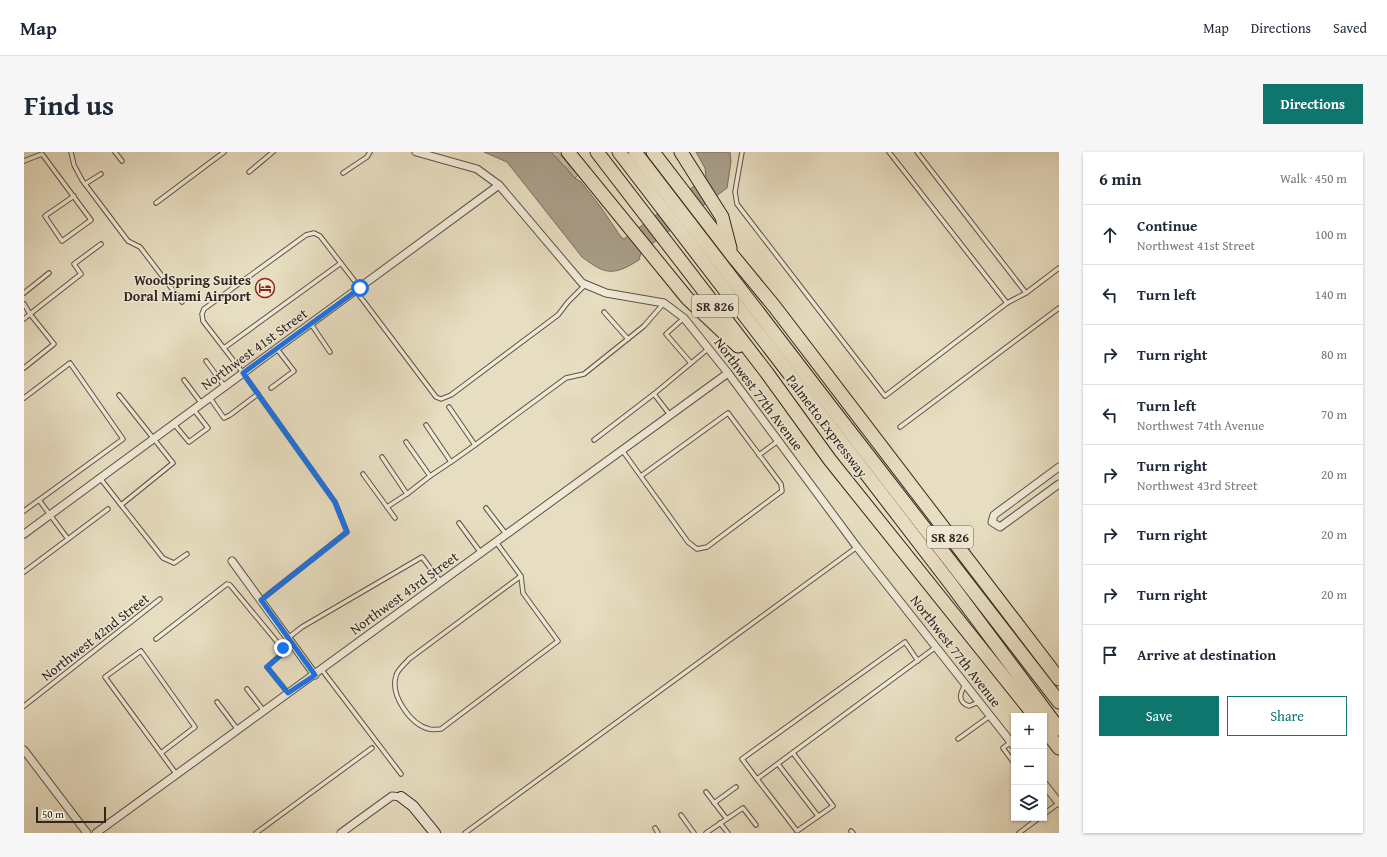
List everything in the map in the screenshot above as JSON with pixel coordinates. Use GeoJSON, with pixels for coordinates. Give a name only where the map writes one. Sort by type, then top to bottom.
{"type":"FeatureCollection","features":[{"type":"Feature","properties":{"kind":"highway"},"geometry":{"type":"LineString","coordinates":[[568,152],[687,298],[767,373]]}},
{"type":"Feature","properties":{"kind":"highway","name":"Palmetto Expressway"},"geometry":{"type":"LineString","coordinates":[[597,152],[767,373],[830,460],[1033,713]]}},
{"type":"Feature","properties":{"kind":"highway"},"geometry":{"type":"LineString","coordinates":[[619,152],[666,204],[690,215],[779,338],[1059,702]]}},
{"type":"Feature","properties":{"kind":"highway"},"geometry":{"type":"LineString","coordinates":[[635,152],[666,204]]}},
{"type":"Feature","properties":{"kind":"highway","name":"Palmetto Expressway"},"geometry":{"type":"LineString","coordinates":[[653,152],[681,188],[690,215],[732,255],[774,306],[1059,680]]}},
{"type":"Feature","properties":{"kind":"highway"},"geometry":{"type":"LineString","coordinates":[[681,152],[722,217],[732,255]]}},
{"type":"Feature","properties":{"kind":"highway"},"geometry":{"type":"LineString","coordinates":[[690,215],[950,583],[1059,729]]}},
{"type":"Feature","properties":{"kind":"highway"},"geometry":{"type":"LineString","coordinates":[[1047,732],[1059,748]]}},
{"type":"Feature","properties":{"kind":"street","name":"Northwest 77th Avenue"},"geometry":{"type":"LineString","coordinates":[[416,152],[477,169],[499,185],[582,283],[606,292],[664,303],[684,318],[728,373],[857,547],[1011,743]]}},
{"type":"Feature","properties":{"kind":"street","name":"Northwest 41st Street"},"geometry":{"type":"LineString","coordinates":[[24,534],[499,185]]}},
{"type":"Feature","properties":{"kind":"street","name":"Northwest 43rd Street"},"geometry":{"type":"LineString","coordinates":[[96,833],[288,693],[322,670],[728,373]]}},
{"type":"Feature","properties":{"kind":"street"},"geometry":{"type":"LineString","coordinates":[[1059,467],[994,515],[992,522],[1000,527],[1059,484]]}},
{"type":"Feature","properties":{"kind":"street"},"geometry":{"type":"LineString","coordinates":[[232,561],[315,675]]}},
{"type":"Feature","properties":{"kind":"street"},"geometry":{"type":"LineString","coordinates":[[24,750],[87,833]]}},
{"type":"Feature","properties":{"kind":"street"},"geometry":{"type":"LineString","coordinates":[[1045,785],[1059,803]]}},
{"type":"Feature","properties":{"kind":"street"},"geometry":{"type":"LineString","coordinates":[[341,833],[392,796],[401,797],[414,806],[435,833]]}},
{"type":"Feature","properties":{"kind":"lane"},"geometry":{"type":"LineString","coordinates":[[71,152],[74,165],[85,184],[128,241],[140,247],[182,302]]}},
{"type":"Feature","properties":{"kind":"lane"},"geometry":{"type":"LineString","coordinates":[[114,152],[122,161]]}},
{"type":"Feature","properties":{"kind":"lane"},"geometry":{"type":"LineString","coordinates":[[156,203],[224,152]]}},
{"type":"Feature","properties":{"kind":"lane"},"geometry":{"type":"LineString","coordinates":[[249,172],[273,152]]}},
{"type":"Feature","properties":{"kind":"lane"},"geometry":{"type":"LineString","coordinates":[[343,173],[367,157],[370,152]]}},
{"type":"Feature","properties":{"kind":"lane"},"geometry":{"type":"LineString","coordinates":[[742,152],[735,192],[737,204],[886,396],[1007,303],[1026,293],[1059,268]]}},
{"type":"Feature","properties":{"kind":"lane"},"geometry":{"type":"LineString","coordinates":[[889,152],[1007,303]]}},
{"type":"Feature","properties":{"kind":"lane"},"geometry":{"type":"LineString","coordinates":[[917,152],[1026,293]]}},
{"type":"Feature","properties":{"kind":"lane"},"geometry":{"type":"LineString","coordinates":[[24,160],[42,154],[74,196],[91,220],[62,241],[45,216],[74,196]]}},
{"type":"Feature","properties":{"kind":"lane"},"geometry":{"type":"LineString","coordinates":[[85,184],[101,174]]}},
{"type":"Feature","properties":{"kind":"lane"},"geometry":{"type":"LineString","coordinates":[[261,600],[347,532],[335,502],[243,373],[203,321],[203,311],[306,235],[314,233],[320,236],[341,263],[436,397],[441,399],[451,395],[558,315],[568,302],[586,284]]}},
{"type":"Feature","properties":{"kind":"lane"},"geometry":{"type":"LineString","coordinates":[[24,319],[81,274],[74,264],[101,244]]}},
{"type":"Feature","properties":{"kind":"lane"},"geometry":{"type":"LineString","coordinates":[[224,348],[341,263]]}},
{"type":"Feature","properties":{"kind":"lane"},"geometry":{"type":"LineString","coordinates":[[24,293],[49,273]]}},
{"type":"Feature","properties":{"kind":"lane"},"geometry":{"type":"LineString","coordinates":[[387,507],[566,378],[584,374],[644,326],[664,303]]}},
{"type":"Feature","properties":{"kind":"lane"},"geometry":{"type":"LineString","coordinates":[[24,304],[54,344],[24,368]]}},
{"type":"Feature","properties":{"kind":"lane"},"geometry":{"type":"LineString","coordinates":[[900,427],[1059,308]]}},
{"type":"Feature","properties":{"kind":"lane"},"geometry":{"type":"LineString","coordinates":[[604,312],[628,339]]}},
{"type":"Feature","properties":{"kind":"lane"},"geometry":{"type":"LineString","coordinates":[[684,318],[666,334],[691,363]]}},
{"type":"Feature","properties":{"kind":"lane"},"geometry":{"type":"LineString","coordinates":[[311,324],[330,352]]}},
{"type":"Feature","properties":{"kind":"lane"},"geometry":{"type":"LineString","coordinates":[[271,388],[294,371],[277,348]]}},
{"type":"Feature","properties":{"kind":"lane"},"geometry":{"type":"LineString","coordinates":[[594,440],[709,349]]}},
{"type":"Feature","properties":{"kind":"lane"},"geometry":{"type":"LineString","coordinates":[[206,361],[225,387]]}},
{"type":"Feature","properties":{"kind":"lane"},"geometry":{"type":"LineString","coordinates":[[24,398],[70,363],[124,439],[24,511]]}},
{"type":"Feature","properties":{"kind":"lane"},"geometry":{"type":"LineString","coordinates":[[184,380],[202,404]]}},
{"type":"Feature","properties":{"kind":"lane"},"geometry":{"type":"LineString","coordinates":[[210,398],[224,418],[230,416],[258,394]]}},
{"type":"Feature","properties":{"kind":"lane"},"geometry":{"type":"LineString","coordinates":[[654,394],[670,415]]}},
{"type":"Feature","properties":{"kind":"lane"},"geometry":{"type":"LineString","coordinates":[[119,395],[173,463],[121,505]]}},
{"type":"Feature","properties":{"kind":"lane"},"geometry":{"type":"LineString","coordinates":[[449,407],[475,445]]}},
{"type":"Feature","properties":{"kind":"lane"},"geometry":{"type":"LineString","coordinates":[[174,424],[189,442],[208,428],[194,410]]}},
{"type":"Feature","properties":{"kind":"lane"},"geometry":{"type":"LineString","coordinates":[[622,450],[688,542],[697,549],[707,547],[782,492],[781,484],[728,412],[641,476]]}},
{"type":"Feature","properties":{"kind":"lane"},"geometry":{"type":"LineString","coordinates":[[426,425],[451,462]]}},
{"type":"Feature","properties":{"kind":"lane"},"geometry":{"type":"LineString","coordinates":[[760,454],[778,441]]}},
{"type":"Feature","properties":{"kind":"lane"},"geometry":{"type":"LineString","coordinates":[[406,442],[430,476]]}},
{"type":"Feature","properties":{"kind":"lane"},"geometry":{"type":"LineString","coordinates":[[382,457],[407,494]]}},
{"type":"Feature","properties":{"kind":"lane"},"geometry":{"type":"LineString","coordinates":[[363,474],[395,518]]}},
{"type":"Feature","properties":{"kind":"lane"},"geometry":{"type":"LineString","coordinates":[[100,478],[163,558],[174,563],[187,554]]}},
{"type":"Feature","properties":{"kind":"lane"},"geometry":{"type":"LineString","coordinates":[[39,500],[68,539]]}},
{"type":"Feature","properties":{"kind":"lane"},"geometry":{"type":"LineString","coordinates":[[486,508],[506,534]]}},
{"type":"Feature","properties":{"kind":"lane"},"geometry":{"type":"LineString","coordinates":[[24,571],[108,509]]}},
{"type":"Feature","properties":{"kind":"lane"},"geometry":{"type":"LineString","coordinates":[[459,522],[481,553]]}},
{"type":"Feature","properties":{"kind":"lane"},"geometry":{"type":"LineString","coordinates":[[496,542],[521,576],[523,593],[558,641],[441,729],[429,729],[419,724],[410,716],[398,698],[394,688],[396,675],[409,659],[521,576]]}},
{"type":"Feature","properties":{"kind":"lane"},"geometry":{"type":"LineString","coordinates":[[465,833],[857,547]]}},
{"type":"Feature","properties":{"kind":"lane"},"geometry":{"type":"LineString","coordinates":[[288,638],[302,627],[422,557],[441,582]]}},
{"type":"Feature","properties":{"kind":"lane"},"geometry":{"type":"LineString","coordinates":[[156,639],[227,584],[230,585],[283,648],[283,653],[267,667],[288,693]]}},
{"type":"Feature","properties":{"kind":"lane","name":"Northwest 42nd Street"},"geometry":{"type":"LineString","coordinates":[[24,706],[160,599]]}},
{"type":"Feature","properties":{"kind":"lane"},"geometry":{"type":"LineString","coordinates":[[793,752],[833,806],[796,831],[742,760],[905,642],[918,661]]}},
{"type":"Feature","properties":{"kind":"lane"},"geometry":{"type":"LineString","coordinates":[[757,779],[936,647]]}},
{"type":"Feature","properties":{"kind":"lane"},"geometry":{"type":"LineString","coordinates":[[161,753],[195,727],[141,651],[105,677],[177,775]]}},
{"type":"Feature","properties":{"kind":"lane"},"geometry":{"type":"LineString","coordinates":[[322,670],[401,774]]}},
{"type":"Feature","properties":{"kind":"lane"},"geometry":{"type":"LineString","coordinates":[[966,684],[961,692],[960,698],[964,704],[969,706],[979,702]]}},
{"type":"Feature","properties":{"kind":"lane"},"geometry":{"type":"LineString","coordinates":[[247,689],[264,711]]}},
{"type":"Feature","properties":{"kind":"lane"},"geometry":{"type":"LineString","coordinates":[[217,702],[238,730]]}},
{"type":"Feature","properties":{"kind":"lane"},"geometry":{"type":"LineString","coordinates":[[958,739],[990,716]]}},
{"type":"Feature","properties":{"kind":"lane"},"geometry":{"type":"LineString","coordinates":[[1011,744],[1003,748],[1011,759]]}},
{"type":"Feature","properties":{"kind":"lane"},"geometry":{"type":"LineString","coordinates":[[256,833],[372,748]]}},
{"type":"Feature","properties":{"kind":"lane"},"geometry":{"type":"LineString","coordinates":[[778,764],[818,816]]}},
{"type":"Feature","properties":{"kind":"lane"},"geometry":{"type":"LineString","coordinates":[[714,803],[736,787]]}},
{"type":"Feature","properties":{"kind":"lane"},"geometry":{"type":"LineString","coordinates":[[706,792],[726,818]]}},
{"type":"Feature","properties":{"kind":"lane"},"geometry":{"type":"LineString","coordinates":[[1047,812],[1059,803]]}},
{"type":"Feature","properties":{"kind":"lane"},"geometry":{"type":"LineString","coordinates":[[706,833],[726,818],[743,808],[756,825]]}},
{"type":"Feature","properties":{"kind":"lane"},"geometry":{"type":"LineString","coordinates":[[681,815],[694,833]]}},
{"type":"Feature","properties":{"kind":"lane"},"geometry":{"type":"LineString","coordinates":[[1019,833],[1035,821]]}},
{"type":"Feature","properties":{"kind":"lane"},"geometry":{"type":"LineString","coordinates":[[720,823],[728,833]]}},
{"type":"Feature","properties":{"kind":"lane"},"geometry":{"type":"LineString","coordinates":[[655,828],[658,833]]}},
{"type":"Feature","properties":{"kind":"green space"},"geometry":{"type":"Polygon","coordinates":[[[551,152],[558,152],[578,175],[575,178],[551,152]]]}},
{"type":"Feature","properties":{"kind":"shaded area"},"geometry":{"type":"Polygon","coordinates":[[[484,152],[551,152],[575,178],[581,182],[624,239],[706,177],[705,168],[696,152],[730,152],[731,162],[727,188],[641,252],[639,260],[622,269],[610,271],[597,267],[582,257],[507,162],[484,152]]]}},
{"type":"Feature","properties":{"kind":"place","name":"WoodSpring Suites Doral Miami Airport"},"geometry":{"type":"Point","coordinates":[265,288]}},
{"type":"Feature","properties":{"kind":"route"},"geometry":{"type":"LineString","coordinates":[[283,648],[283,653],[267,667],[288,693],[315,675],[261,600],[347,532],[335,502],[243,373],[360,288]]}}]}
